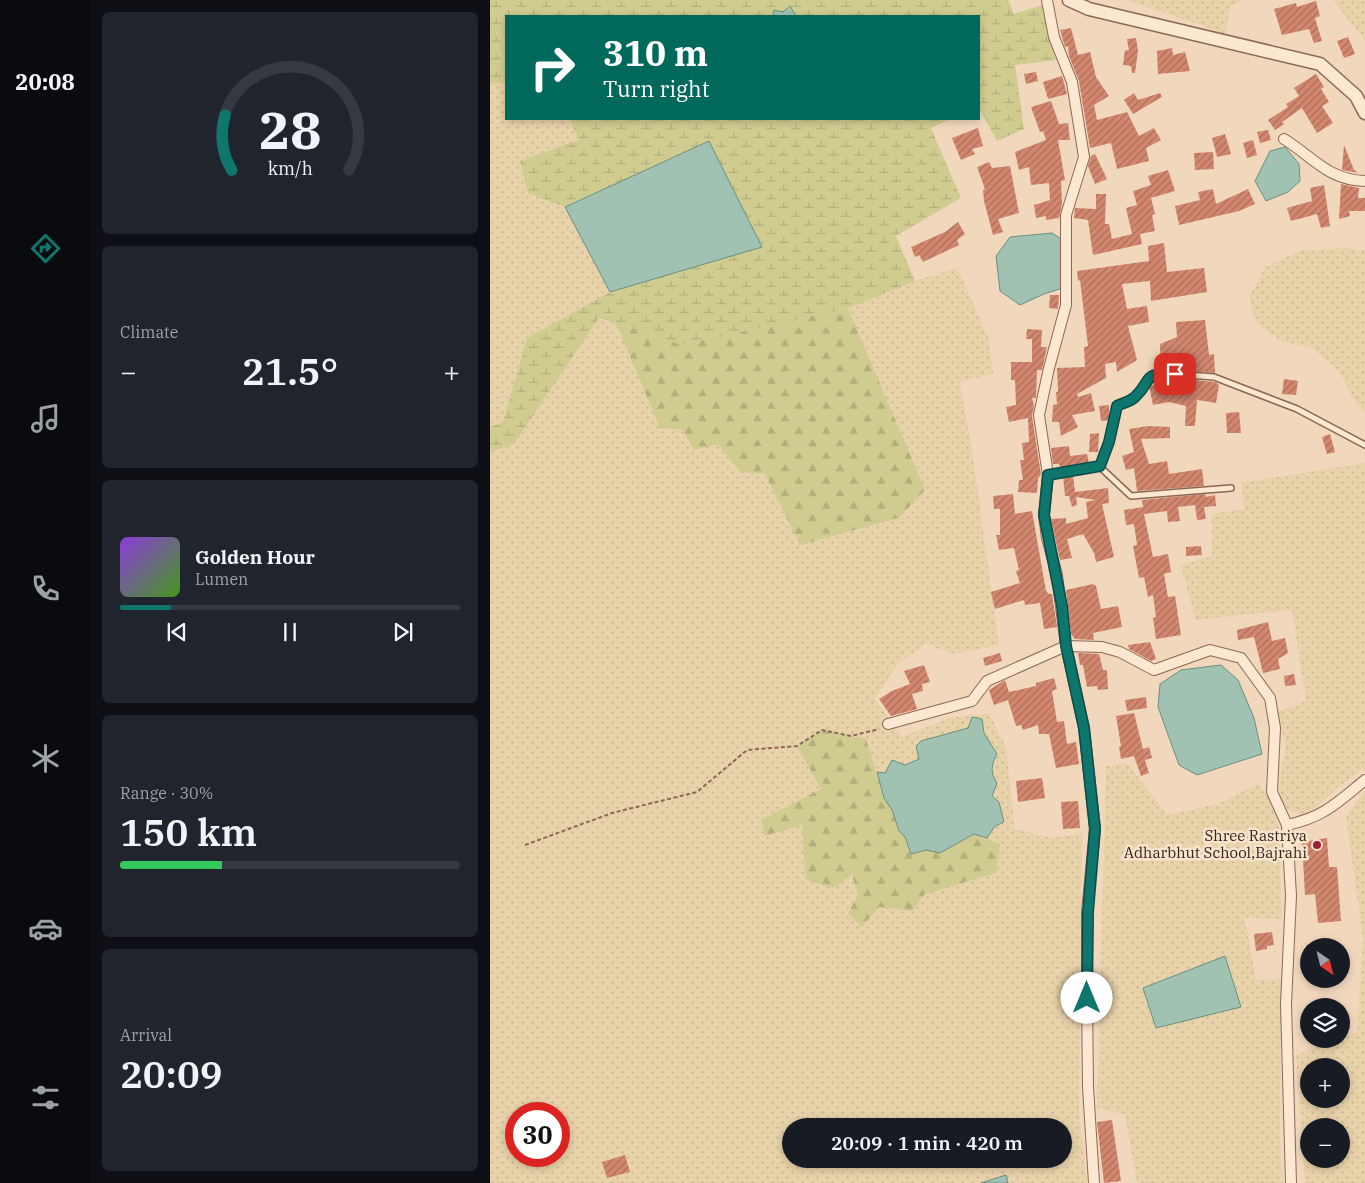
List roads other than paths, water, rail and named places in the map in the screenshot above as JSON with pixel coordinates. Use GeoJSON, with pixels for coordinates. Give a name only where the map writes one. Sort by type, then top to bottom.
{"type":"FeatureCollection","features":[{"type":"Feature","properties":{"kind":"street"},"geometry":{"type":"LineString","coordinates":[[1047,0],[1054,37],[1072,82],[1084,157],[1066,215],[1066,305],[1039,415],[1048,475],[1044,515],[1062,606],[1066,646],[1084,728],[1095,829],[1088,912],[1087,989],[1088,1087],[1094,1183]]}},
{"type":"Feature","properties":{"kind":"street"},"geometry":{"type":"LineString","coordinates":[[1070,0],[1089,9],[1320,64],[1356,96],[1365,113]]}},
{"type":"Feature","properties":{"kind":"street"},"geometry":{"type":"LineString","coordinates":[[1284,139],[1297,147],[1313,162],[1349,181],[1365,181]]}},
{"type":"Feature","properties":{"kind":"street"},"geometry":{"type":"LineString","coordinates":[[888,724],[972,701],[987,681],[1066,646],[1102,647],[1120,652],[1154,670],[1210,650],[1241,658],[1270,698],[1275,728],[1272,792],[1287,825],[1292,896],[1286,1004],[1291,1183]]}},
{"type":"Feature","properties":{"kind":"street"},"geometry":{"type":"LineString","coordinates":[[1287,825],[1306,821],[1327,812],[1365,780]]}},
{"type":"Feature","properties":{"kind":"lane"},"geometry":{"type":"LineString","coordinates":[[1100,466],[1109,442],[1117,406],[1133,399],[1149,377],[1161,374],[1214,377],[1234,383],[1329,424],[1365,445]]}},
{"type":"Feature","properties":{"kind":"lane"},"geometry":{"type":"LineString","coordinates":[[1048,475],[1100,466]]}},
{"type":"Feature","properties":{"kind":"lane"},"geometry":{"type":"LineString","coordinates":[[1100,466],[1131,496],[1231,488]]}},
{"type":"Feature","properties":{"kind":"place","name":"Shree Rastriya Adharbhut School,Bajrahi"},"geometry":{"type":"Point","coordinates":[1317,845]}}]}
